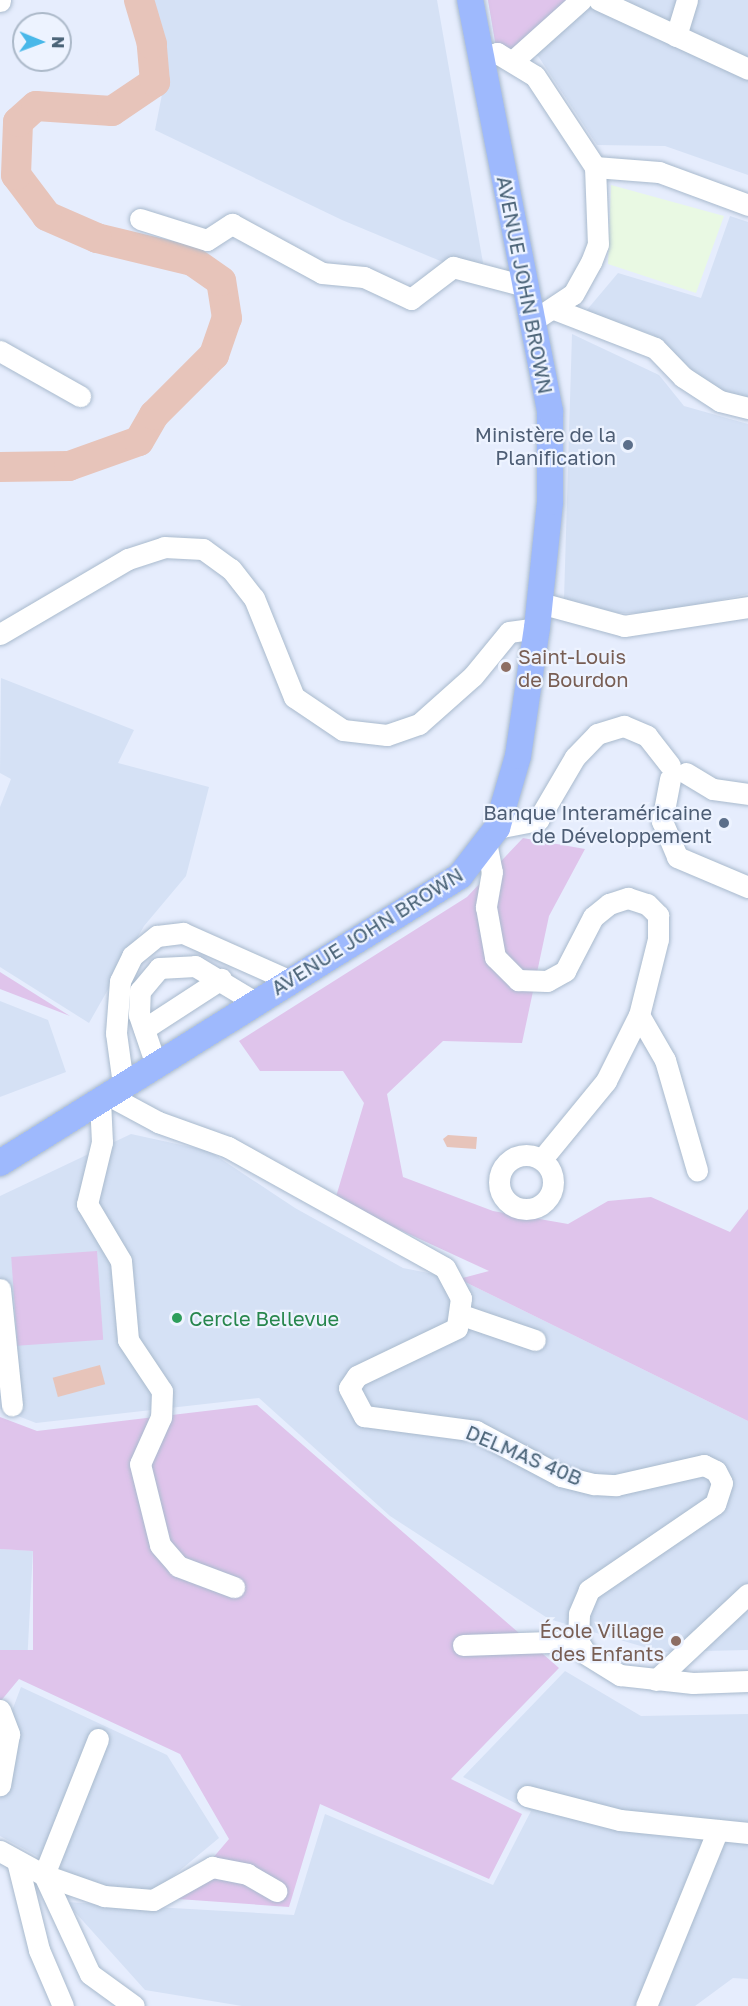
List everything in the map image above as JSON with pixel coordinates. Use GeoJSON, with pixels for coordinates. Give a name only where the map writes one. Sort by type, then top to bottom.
{"type":"FeatureCollection","features":[{"type":"Feature","properties":{"kind":"main road","name":"AVENUE JOHN BROWN"},"geometry":{"type":"LineString","coordinates":[[0,1163],[156,1062],[459,876],[492,838],[518,756],[538,616],[550,502],[550,411],[470,0]]}},
{"type":"Feature","properties":{"kind":"street"},"geometry":{"type":"LineString","coordinates":[[515,59],[581,0]]}},
{"type":"Feature","properties":{"kind":"street"},"geometry":{"type":"LineString","coordinates":[[599,0],[748,69]]}},
{"type":"Feature","properties":{"kind":"street"},"geometry":{"type":"LineString","coordinates":[[676,36],[687,0]]}},
{"type":"Feature","properties":{"kind":"street"},"geometry":{"type":"LineString","coordinates":[[481,58],[497,53],[515,59],[563,111],[595,167],[598,244],[573,294],[554,309],[531,322]]}},
{"type":"Feature","properties":{"kind":"street"},"geometry":{"type":"LineString","coordinates":[[595,167],[659,172],[748,205]]}},
{"type":"Feature","properties":{"kind":"street"},"geometry":{"type":"LineString","coordinates":[[140,219],[207,240],[232,224],[322,273],[364,277],[411,299],[453,267],[525,286]]}},
{"type":"Feature","properties":{"kind":"street"},"geometry":{"type":"LineString","coordinates":[[554,309],[655,348],[683,377],[720,400],[748,408]]}},
{"type":"Feature","properties":{"kind":"street"},"geometry":{"type":"LineString","coordinates":[[0,351],[80,396]]}},
{"type":"Feature","properties":{"kind":"street"},"geometry":{"type":"LineString","coordinates":[[0,634],[128,559],[164,547],[203,549],[231,569],[254,598],[294,697],[344,730],[387,735],[419,723],[473,676],[509,632],[538,616],[624,626],[748,607]]}},
{"type":"Feature","properties":{"kind":"street"},"geometry":{"type":"LineString","coordinates":[[542,1159],[606,1081],[639,1015],[658,939],[658,915],[647,904],[628,898],[609,904],[593,917],[565,971],[546,981],[518,980],[495,957],[486,907],[492,872],[492,838],[538,820],[575,757],[597,734],[624,726],[647,735],[676,772],[713,789],[748,794]]}},
{"type":"Feature","properties":{"kind":"street"},"geometry":{"type":"LineString","coordinates":[[676,772],[662,821],[677,857],[748,887]]}},
{"type":"Feature","properties":{"kind":"street"},"geometry":{"type":"LineString","coordinates":[[234,1587],[178,1566],[159,1545],[140,1464],[161,1417],[162,1391],[128,1340],[121,1262],[87,1204],[102,1142],[110,1093],[120,981],[132,956],[157,936],[183,933],[291,981]]}},
{"type":"Feature","properties":{"kind":"street"},"geometry":{"type":"LineString","coordinates":[[156,1062],[144,1029],[140,991],[159,968],[195,966],[221,979],[255,1002]]}},
{"type":"Feature","properties":{"kind":"street"},"geometry":{"type":"LineString","coordinates":[[144,1029],[221,979]]}},
{"type":"Feature","properties":{"kind":"street"},"geometry":{"type":"LineString","coordinates":[[639,1015],[664,1060],[697,1170]]}},
{"type":"Feature","properties":{"kind":"street"},"geometry":{"type":"LineString","coordinates":[[110,1093],[158,1122],[228,1147],[432,1257],[457,1287],[462,1315],[535,1340]]}},
{"type":"Feature","properties":{"kind":"street"},"geometry":{"type":"LineString","coordinates":[[0,1289],[12,1406]]}},
{"type":"Feature","properties":{"kind":"street","name":"DELMAS 40B"},"geometry":{"type":"LineString","coordinates":[[462,1315],[447,1336],[357,1376],[349,1388],[364,1416],[476,1431],[561,1476],[594,1484],[616,1485],[704,1465],[722,1483],[722,1494],[705,1514],[590,1590],[579,1614],[578,1641]]}},
{"type":"Feature","properties":{"kind":"street"},"geometry":{"type":"LineString","coordinates":[[656,1680],[748,1594]]}},
{"type":"Feature","properties":{"kind":"street"},"geometry":{"type":"LineString","coordinates":[[463,1646],[578,1641],[604,1668],[656,1680],[748,1681]]}},
{"type":"Feature","properties":{"kind":"street"},"geometry":{"type":"LineString","coordinates":[[0,1710],[9,1734],[0,1785]]}},
{"type":"Feature","properties":{"kind":"street"},"geometry":{"type":"LineString","coordinates":[[98,1738],[44,1875],[90,1974],[134,2006]]}},
{"type":"Feature","properties":{"kind":"street"},"geometry":{"type":"LineString","coordinates":[[527,1796],[620,1820],[748,1833]]}},
{"type":"Feature","properties":{"kind":"street"},"geometry":{"type":"LineString","coordinates":[[646,2006],[718,1830]]}},
{"type":"Feature","properties":{"kind":"street"},"geometry":{"type":"LineString","coordinates":[[8,1856],[44,1875],[104,1896],[153,1900],[212,1867],[248,1874],[278,1891]]}},
{"type":"Feature","properties":{"kind":"street"},"geometry":{"type":"LineString","coordinates":[[8,1856],[39,1950],[63,2006]]}},
{"type":"Feature","properties":{"kind":"shaded area"},"geometry":{"type":"Polygon","coordinates":[[[146,0],[437,0],[486,280],[342,220],[155,130],[166,74],[146,0]]]}},
{"type":"Feature","properties":{"kind":"shaded area"},"geometry":{"type":"Polygon","coordinates":[[[488,0],[748,0],[748,175],[665,146],[597,145],[538,56],[496,47],[488,0]]]}},
{"type":"Feature","properties":{"kind":"shaded area"},"geometry":{"type":"Polygon","coordinates":[[[488,0],[581,0],[526,53],[496,47],[488,0]]]}},
{"type":"Feature","properties":{"kind":"shaded area"},"geometry":{"type":"Polygon","coordinates":[[[611,185],[724,216],[696,293],[608,264],[611,185]]]}},
{"type":"Feature","properties":{"kind":"shaded area"},"geometry":{"type":"Polygon","coordinates":[[[730,216],[748,222],[748,401],[718,393],[653,335],[586,311],[618,273],[701,298],[730,216]]]}},
{"type":"Feature","properties":{"kind":"shaded area"},"geometry":{"type":"Polygon","coordinates":[[[572,334],[659,375],[684,406],[748,424],[748,594],[659,613],[618,613],[564,599],[572,334]]]}},
{"type":"Feature","properties":{"kind":"shaded area"},"geometry":{"type":"Polygon","coordinates":[[[1,678],[134,730],[118,763],[209,787],[186,876],[144,926],[89,1023],[0,967],[0,807],[11,779],[0,773],[1,678]]]}},
{"type":"Feature","properties":{"kind":"shaded area"},"geometry":{"type":"Polygon","coordinates":[[[523,838],[585,849],[549,916],[522,1043],[443,1041],[387,1094],[403,1177],[493,1211],[568,1224],[608,1201],[651,1197],[730,1232],[748,1209],[748,1421],[459,1279],[489,1271],[335,1200],[364,1103],[343,1071],[260,1071],[239,1041],[467,897],[523,838]]]}},
{"type":"Feature","properties":{"kind":"shaded area"},"geometry":{"type":"Polygon","coordinates":[[[0,972],[70,1016],[0,989],[0,972]]]}},
{"type":"Feature","properties":{"kind":"shaded area"},"geometry":{"type":"Polygon","coordinates":[[[0,1001],[48,1020],[66,1072],[0,1097],[0,1001]]]}},
{"type":"Feature","properties":{"kind":"shaded area"},"geometry":{"type":"Polygon","coordinates":[[[131,1134],[209,1151],[295,1208],[403,1268],[459,1279],[748,1421],[748,1650],[661,1652],[549,1619],[390,1516],[259,1398],[36,1423],[0,1409],[0,1196],[131,1134]]]}},
{"type":"Feature","properties":{"kind":"shaded area"},"geometry":{"type":"Polygon","coordinates":[[[448,1135],[477,1137],[476,1149],[447,1147],[443,1139],[448,1135]]]}},
{"type":"Feature","properties":{"kind":"shaded area"},"geometry":{"type":"Polygon","coordinates":[[[97,1251],[103,1340],[17,1346],[11,1257],[97,1251]]]}},
{"type":"Feature","properties":{"kind":"shaded area"},"geometry":{"type":"Polygon","coordinates":[[[100,1365],[105,1384],[58,1397],[53,1378],[100,1365]]]}},
{"type":"Feature","properties":{"kind":"shaded area"},"geometry":{"type":"Polygon","coordinates":[[[257,1405],[559,1668],[451,1779],[522,1814],[489,1879],[320,1804],[289,1907],[178,1899],[229,1839],[180,1754],[19,1679],[0,1702],[0,1650],[33,1650],[33,1551],[0,1549],[0,1417],[37,1431],[257,1405]]]}},
{"type":"Feature","properties":{"kind":"shaded area"},"geometry":{"type":"Polygon","coordinates":[[[0,1549],[33,1551],[28,1652],[0,1650],[0,1549]]]}},
{"type":"Feature","properties":{"kind":"shaded area"},"geometry":{"type":"Polygon","coordinates":[[[565,1671],[641,1716],[748,1714],[748,1979],[733,1978],[695,2006],[242,2006],[145,1990],[66,1902],[294,1915],[325,1814],[493,1885],[531,1811],[463,1777],[565,1671]]]}},
{"type":"Feature","properties":{"kind":"shaded area"},"geometry":{"type":"Polygon","coordinates":[[[21,1687],[167,1755],[219,1838],[155,1891],[89,1884],[0,1836],[0,1719],[7,1724],[21,1687]]]}},
{"type":"Feature","properties":{"kind":"waterway"},"geometry":{"type":"LineString","coordinates":[[0,467],[69,466],[139,441],[154,415],[214,355],[227,318],[221,281],[192,261],[97,238],[47,216],[16,175],[18,122],[36,106],[112,111],[155,82],[152,44],[139,0]]}},
{"type":"Feature","properties":{"kind":"place","name":"Ministère de la Planification"},"geometry":{"type":"Point","coordinates":[628,445]}},
{"type":"Feature","properties":{"kind":"place","name":"Saint-Louis de Bourdon"},"geometry":{"type":"Point","coordinates":[506,667]}},
{"type":"Feature","properties":{"kind":"place","name":"Banque Interaméricaine de Développement"},"geometry":{"type":"Point","coordinates":[724,823]}},
{"type":"Feature","properties":{"kind":"place","name":"Cercle Bellevue"},"geometry":{"type":"Point","coordinates":[177,1318]}},
{"type":"Feature","properties":{"kind":"place","name":"École Village des Enfants"},"geometry":{"type":"Point","coordinates":[676,1641]}}]}
